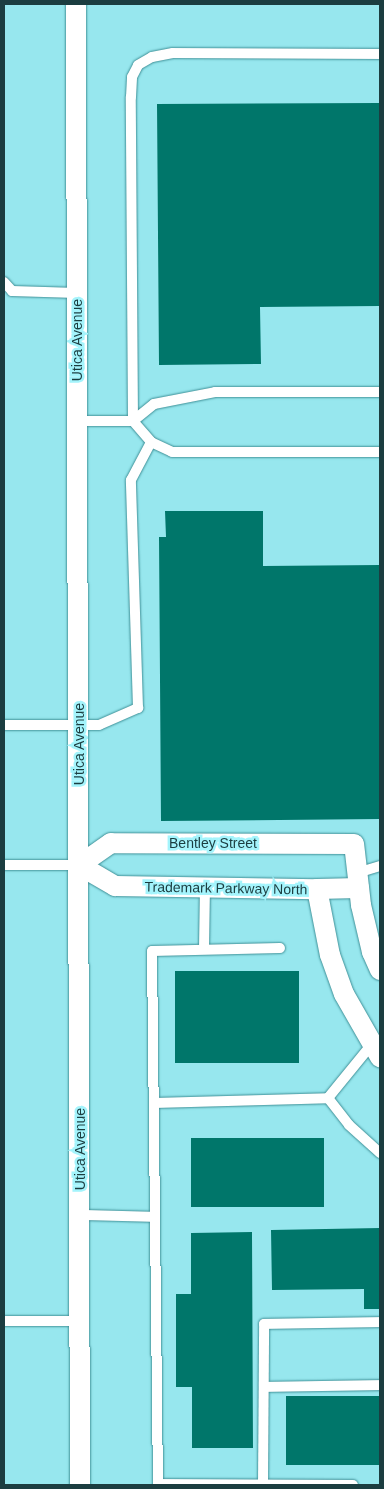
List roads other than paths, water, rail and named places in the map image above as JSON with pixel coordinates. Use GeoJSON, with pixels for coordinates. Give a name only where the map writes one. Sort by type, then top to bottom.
{"type":"FeatureCollection","features":[{"type":"Feature","properties":{"kind":"street","name":"Utica Avenue"},"geometry":{"type":"LineString","coordinates":[[76,4],[80,1485]]}},
{"type":"Feature","properties":{"kind":"street","name":"Bentley Street"},"geometry":{"type":"LineString","coordinates":[[79,865],[112,843],[354,844],[358,880]]}},
{"type":"Feature","properties":{"kind":"street","name":"Trademark Parkway North"},"geometry":{"type":"LineString","coordinates":[[79,865],[115,886],[317,889],[330,955],[344,994],[377,1047]]}},
{"type":"Feature","properties":{"kind":"street"},"geometry":{"type":"LineString","coordinates":[[317,889],[358,880],[372,952],[380,970]]}},
{"type":"Feature","properties":{"kind":"lane"},"geometry":{"type":"LineString","coordinates":[[380,54],[173,53],[152,57],[138,65],[132,78],[131,97],[133,421],[151,442],[172,452],[380,452]]}},
{"type":"Feature","properties":{"kind":"lane"},"geometry":{"type":"LineString","coordinates":[[4,282],[12,290],[77,293]]}},
{"type":"Feature","properties":{"kind":"lane"},"geometry":{"type":"LineString","coordinates":[[77,421],[133,421],[154,404],[215,392],[380,392]]}},
{"type":"Feature","properties":{"kind":"lane"},"geometry":{"type":"LineString","coordinates":[[4,725],[99,725],[138,708],[131,480],[151,442]]}},
{"type":"Feature","properties":{"kind":"lane"},"geometry":{"type":"LineString","coordinates":[[4,865],[79,865]]}},
{"type":"Feature","properties":{"kind":"lane"},"geometry":{"type":"LineString","coordinates":[[358,880],[380,866]]}},
{"type":"Feature","properties":{"kind":"lane"},"geometry":{"type":"LineString","coordinates":[[204,950],[205,887]]}},
{"type":"Feature","properties":{"kind":"lane"},"geometry":{"type":"LineString","coordinates":[[280,948],[152,950],[158,1484],[353,1485]]}},
{"type":"Feature","properties":{"kind":"lane"},"geometry":{"type":"LineString","coordinates":[[154,1103],[328,1098],[377,1047]]}},
{"type":"Feature","properties":{"kind":"lane"},"geometry":{"type":"LineString","coordinates":[[328,1098],[349,1124],[380,1153]]}},
{"type":"Feature","properties":{"kind":"lane"},"geometry":{"type":"LineString","coordinates":[[80,1215],[155,1217]]}},
{"type":"Feature","properties":{"kind":"lane"},"geometry":{"type":"LineString","coordinates":[[4,1321],[80,1320]]}},
{"type":"Feature","properties":{"kind":"lane"},"geometry":{"type":"LineString","coordinates":[[263,1485],[264,1324],[380,1322]]}},
{"type":"Feature","properties":{"kind":"lane"},"geometry":{"type":"LineString","coordinates":[[264,1387],[380,1385]]}}]}
